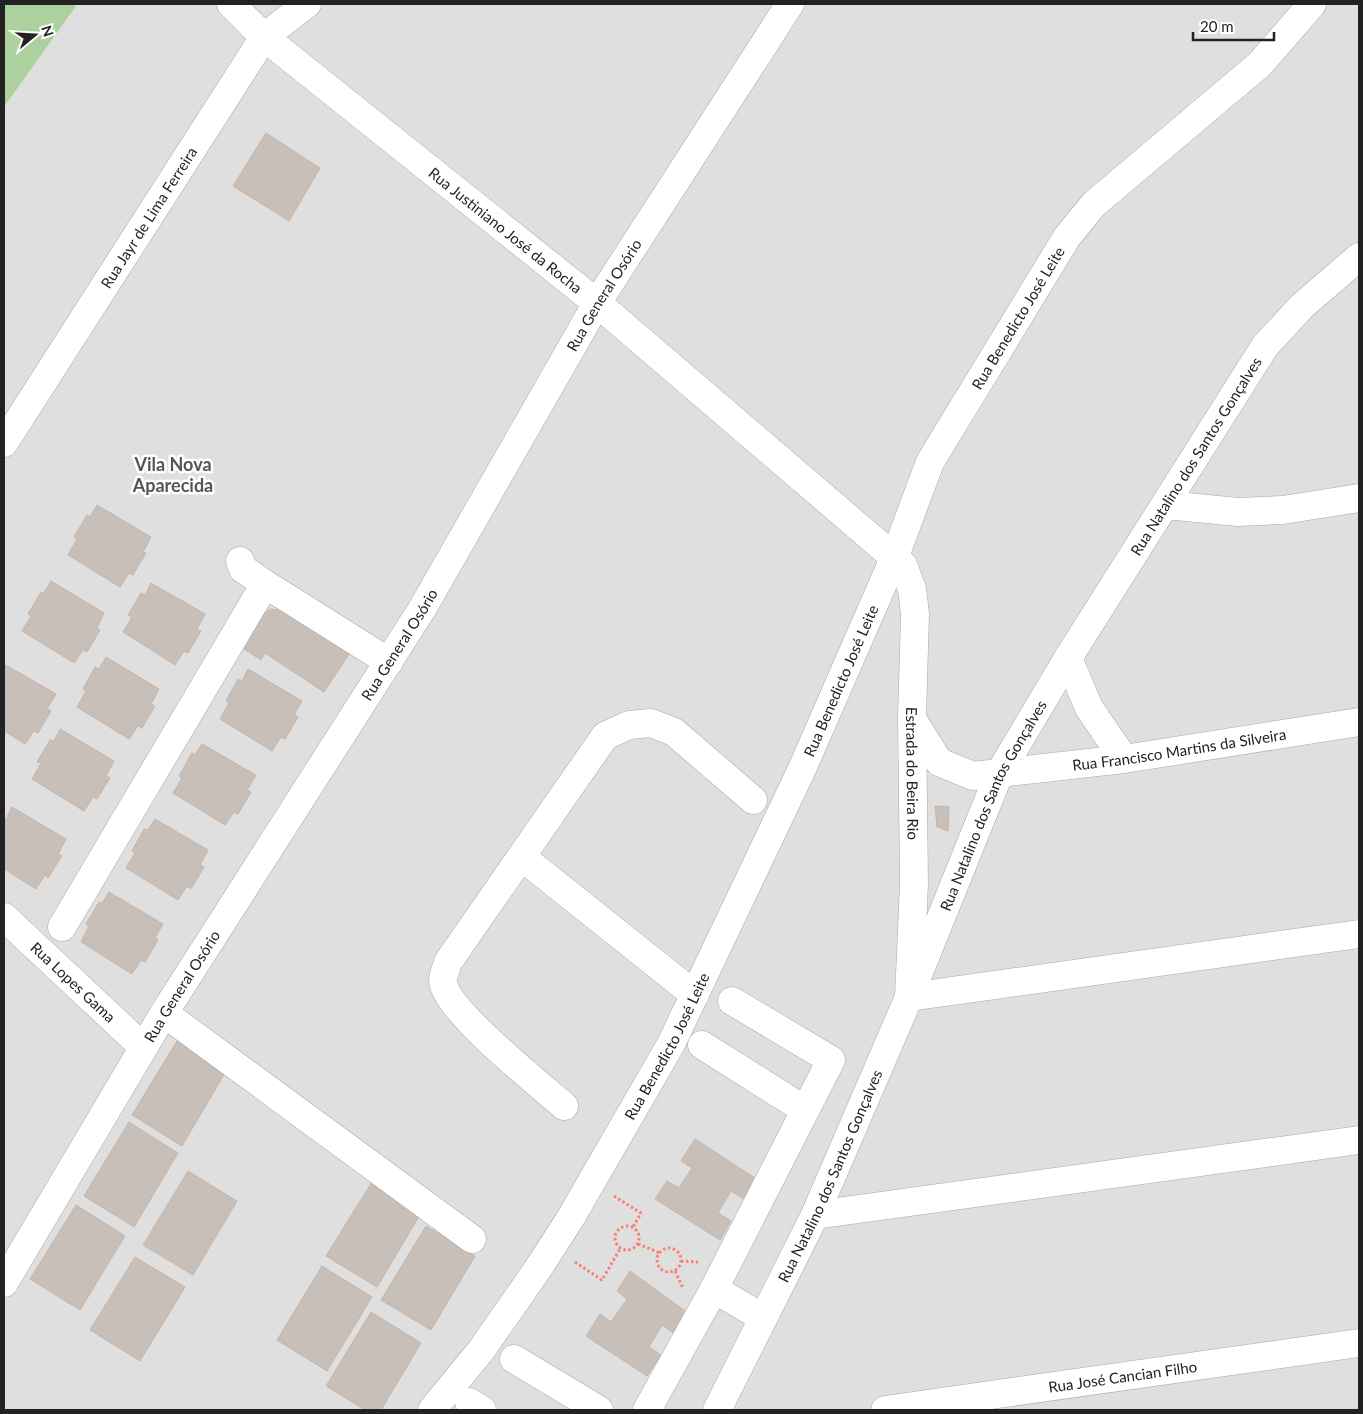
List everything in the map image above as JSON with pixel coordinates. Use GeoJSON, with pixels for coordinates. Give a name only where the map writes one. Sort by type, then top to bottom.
{"type":"FeatureCollection","features":[{"type":"Feature","properties":{"kind":"street","name":"Rua Justiniano José da Rocha"},"geometry":{"type":"LineString","coordinates":[[231,4],[264,37],[597,303],[895,556]]}},
{"type":"Feature","properties":{"kind":"street","name":"Rua Jayr de Lima Ferreira"},"geometry":{"type":"LineString","coordinates":[[4,443],[264,37],[307,4]]}},
{"type":"Feature","properties":{"kind":"street","name":"Rua General Osório"},"geometry":{"type":"LineString","coordinates":[[4,1282],[164,1013],[422,609],[597,303],[790,4]]}},
{"type":"Feature","properties":{"kind":"street","name":"Rua Benedicto José Leite"},"geometry":{"type":"LineString","coordinates":[[432,1410],[482,1349],[570,1219],[657,1070],[695,995],[802,769],[895,556],[930,462],[1067,237],[1094,204],[1260,64],[1312,4]]}},
{"type":"Feature","properties":{"kind":"street","name":"Rua Natalino dos Santos Gonçalves"},"geometry":{"type":"LineString","coordinates":[[718,1410],[815,1215],[909,997],[999,774],[1068,658],[1265,346],[1302,306],[1359,257]]}},
{"type":"Feature","properties":{"kind":"street"},"geometry":{"type":"LineString","coordinates":[[1166,505],[1238,512],[1283,510],[1359,498]]}},
{"type":"Feature","properties":{"kind":"street","name":"Estrada do Beira Rio"},"geometry":{"type":"LineString","coordinates":[[895,556],[903,565],[908,576],[915,614],[912,718],[914,884],[909,997]]}},
{"type":"Feature","properties":{"kind":"street"},"geometry":{"type":"LineString","coordinates":[[240,561],[243,569],[264,584],[389,662]]}},
{"type":"Feature","properties":{"kind":"street"},"geometry":{"type":"LineString","coordinates":[[62,927],[264,584]]}},
{"type":"Feature","properties":{"kind":"street"},"geometry":{"type":"LineString","coordinates":[[1068,658],[1089,708],[1124,760]]}},
{"type":"Feature","properties":{"kind":"street"},"geometry":{"type":"LineString","coordinates":[[912,718],[939,762],[914,786]]}},
{"type":"Feature","properties":{"kind":"street","name":"Rua Francisco Martins da Silveira"},"geometry":{"type":"LineString","coordinates":[[939,762],[973,776],[999,774],[1124,760],[1359,722]]}},
{"type":"Feature","properties":{"kind":"street"},"geometry":{"type":"LineString","coordinates":[[564,1106],[472,1024],[450,999],[443,981],[448,962],[605,736],[629,724],[651,723],[674,732],[753,800]]}},
{"type":"Feature","properties":{"kind":"street"},"geometry":{"type":"LineString","coordinates":[[522,858],[695,995]]}},
{"type":"Feature","properties":{"kind":"street","name":"Rua Lopes Gama"},"geometry":{"type":"LineString","coordinates":[[4,917],[143,1047]]}},
{"type":"Feature","properties":{"kind":"street"},"geometry":{"type":"LineString","coordinates":[[909,997],[1359,934]]}},
{"type":"Feature","properties":{"kind":"street"},"geometry":{"type":"LineString","coordinates":[[647,1410],[714,1289],[831,1060],[732,1001]]}},
{"type":"Feature","properties":{"kind":"street"},"geometry":{"type":"LineString","coordinates":[[164,1013],[472,1239]]}},
{"type":"Feature","properties":{"kind":"street"},"geometry":{"type":"LineString","coordinates":[[702,1045],[806,1110]]}},
{"type":"Feature","properties":{"kind":"street"},"geometry":{"type":"LineString","coordinates":[[815,1215],[1359,1140]]}},
{"type":"Feature","properties":{"kind":"street"},"geometry":{"type":"LineString","coordinates":[[714,1289],[763,1318]]}},
{"type":"Feature","properties":{"kind":"street","name":"Rua José Cancian Filho"},"geometry":{"type":"LineString","coordinates":[[885,1410],[1359,1343]]}},
{"type":"Feature","properties":{"kind":"street"},"geometry":{"type":"LineString","coordinates":[[514,1359],[599,1410]]}},
{"type":"Feature","properties":{"kind":"path"},"geometry":{"type":"LineString","coordinates":[[608,1204],[614,1196],[641,1213],[633,1226]]}},
{"type":"Feature","properties":{"kind":"path"},"geometry":{"type":"LineString","coordinates":[[633,1226],[638,1231],[638,1244],[633,1249],[620,1249],[614,1238],[616,1231],[620,1227],[633,1226]]}},
{"type":"Feature","properties":{"kind":"path"},"geometry":{"type":"LineString","coordinates":[[638,1244],[660,1253],[671,1248],[676,1250],[680,1255],[679,1267],[668,1272],[662,1270],[658,1259],[660,1253]]}},
{"type":"Feature","properties":{"kind":"path"},"geometry":{"type":"LineString","coordinates":[[579,1253],[574,1261],[602,1280],[620,1249]]}},
{"type":"Feature","properties":{"kind":"shaded area"},"geometry":{"type":"Polygon","coordinates":[[[74,4],[1359,4],[1359,1410],[4,1410],[4,107],[76,6],[74,4]]]}},
{"type":"Feature","properties":{"kind":"green space"},"geometry":{"type":"Polygon","coordinates":[[[4,4],[74,4],[76,6],[4,107],[4,4]]]}},
{"type":"Feature","properties":{"kind":"building"},"geometry":{"type":"Polygon","coordinates":[[[266,133],[320,168],[289,221],[233,186],[266,133]]]}},
{"type":"Feature","properties":{"kind":"building"},"geometry":{"type":"Polygon","coordinates":[[[97,505],[151,537],[143,552],[146,553],[133,575],[129,573],[120,587],[68,555],[77,539],[74,537],[87,515],[90,517],[97,505]]]}},
{"type":"Feature","properties":{"kind":"building"},"geometry":{"type":"Polygon","coordinates":[[[51,581],[104,613],[97,628],[100,630],[87,652],[83,650],[74,663],[22,631],[31,616],[28,614],[41,592],[44,593],[51,581]]]}},
{"type":"Feature","properties":{"kind":"building"},"geometry":{"type":"Polygon","coordinates":[[[151,583],[205,614],[197,629],[201,631],[188,653],[184,651],[175,665],[123,632],[132,617],[128,615],[141,593],[145,595],[151,583]]]}},
{"type":"Feature","properties":{"kind":"building"},"geometry":{"type":"Polygon","coordinates":[[[270,609],[285,611],[351,651],[324,692],[265,653],[261,660],[241,647],[261,616],[270,609]]]}},
{"type":"Feature","properties":{"kind":"building"},"geometry":{"type":"Polygon","coordinates":[[[106,657],[159,689],[151,704],[155,706],[142,728],[138,726],[129,739],[77,707],[86,691],[83,689],[95,667],[99,669],[106,657]]]}},
{"type":"Feature","properties":{"kind":"building"},"geometry":{"type":"Polygon","coordinates":[[[4,664],[56,694],[47,709],[51,711],[38,733],[34,731],[25,744],[4,731],[4,664]]]}},
{"type":"Feature","properties":{"kind":"building"},"geometry":{"type":"Polygon","coordinates":[[[248,669],[302,701],[294,715],[298,717],[285,739],[281,737],[272,751],[220,719],[229,703],[226,701],[238,679],[242,681],[248,669]]]}},
{"type":"Feature","properties":{"kind":"building"},"geometry":{"type":"Polygon","coordinates":[[[60,729],[114,761],[106,776],[110,778],[97,799],[93,797],[84,811],[32,779],[41,763],[37,762],[50,740],[54,741],[60,729]]]}},
{"type":"Feature","properties":{"kind":"building"},"geometry":{"type":"Polygon","coordinates":[[[202,744],[256,775],[247,790],[251,792],[238,814],[234,812],[225,825],[173,793],[182,778],[179,776],[192,753],[195,755],[202,744]]]}},
{"type":"Feature","properties":{"kind":"building"},"geometry":{"type":"Polygon","coordinates":[[[935,806],[949,807],[948,831],[937,827],[935,806]]]}},
{"type":"Feature","properties":{"kind":"building"},"geometry":{"type":"Polygon","coordinates":[[[12,807],[66,839],[58,854],[62,856],[48,878],[45,875],[36,889],[4,869],[4,818],[6,819],[12,807]]]}},
{"type":"Feature","properties":{"kind":"building"},"geometry":{"type":"Polygon","coordinates":[[[155,819],[208,850],[200,865],[204,867],[191,889],[187,886],[178,900],[126,868],[135,853],[132,851],[144,829],[148,830],[155,819]]]}},
{"type":"Feature","properties":{"kind":"building"},"geometry":{"type":"Polygon","coordinates":[[[109,892],[163,924],[155,938],[158,940],[145,962],[141,960],[132,974],[81,942],[89,926],[86,924],[99,902],[102,903],[109,892]]]}},
{"type":"Feature","properties":{"kind":"building"},"geometry":{"type":"Polygon","coordinates":[[[177,1041],[226,1071],[182,1146],[132,1115],[177,1041]]]}},
{"type":"Feature","properties":{"kind":"building"},"geometry":{"type":"Polygon","coordinates":[[[129,1122],[178,1153],[134,1227],[84,1196],[129,1122]]]}},
{"type":"Feature","properties":{"kind":"building"},"geometry":{"type":"Polygon","coordinates":[[[695,1139],[758,1180],[745,1200],[731,1191],[718,1213],[731,1221],[720,1240],[655,1199],[667,1181],[679,1188],[692,1168],[681,1161],[695,1139]]]}},
{"type":"Feature","properties":{"kind":"building"},"geometry":{"type":"Polygon","coordinates":[[[188,1171],[237,1201],[193,1275],[143,1245],[188,1171]]]}},
{"type":"Feature","properties":{"kind":"building"},"geometry":{"type":"Polygon","coordinates":[[[372,1182],[421,1213],[377,1287],[326,1256],[372,1182]]]}},
{"type":"Feature","properties":{"kind":"building"},"geometry":{"type":"Polygon","coordinates":[[[76,1205],[125,1236],[80,1310],[30,1279],[76,1205]]]}},
{"type":"Feature","properties":{"kind":"building"},"geometry":{"type":"Polygon","coordinates":[[[426,1226],[475,1256],[431,1330],[381,1300],[426,1226]]]}},
{"type":"Feature","properties":{"kind":"building"},"geometry":{"type":"Polygon","coordinates":[[[135,1257],[185,1287],[140,1361],[90,1330],[135,1257]]]}},
{"type":"Feature","properties":{"kind":"building"},"geometry":{"type":"Polygon","coordinates":[[[322,1266],[372,1297],[327,1371],[277,1340],[322,1266]]]}},
{"type":"Feature","properties":{"kind":"building"},"geometry":{"type":"Polygon","coordinates":[[[630,1271],[688,1313],[675,1334],[662,1325],[649,1347],[661,1355],[647,1376],[586,1336],[600,1314],[611,1322],[627,1299],[617,1291],[630,1271]]]}},
{"type":"Feature","properties":{"kind":"building"},"geometry":{"type":"Polygon","coordinates":[[[371,1312],[421,1343],[381,1410],[365,1410],[326,1386],[371,1312]]]}},
{"type":"Feature","properties":{"kind":"district","name":"Vila Nova Aparecida"},"geometry":{"type":"Point","coordinates":[173,474]}}]}
